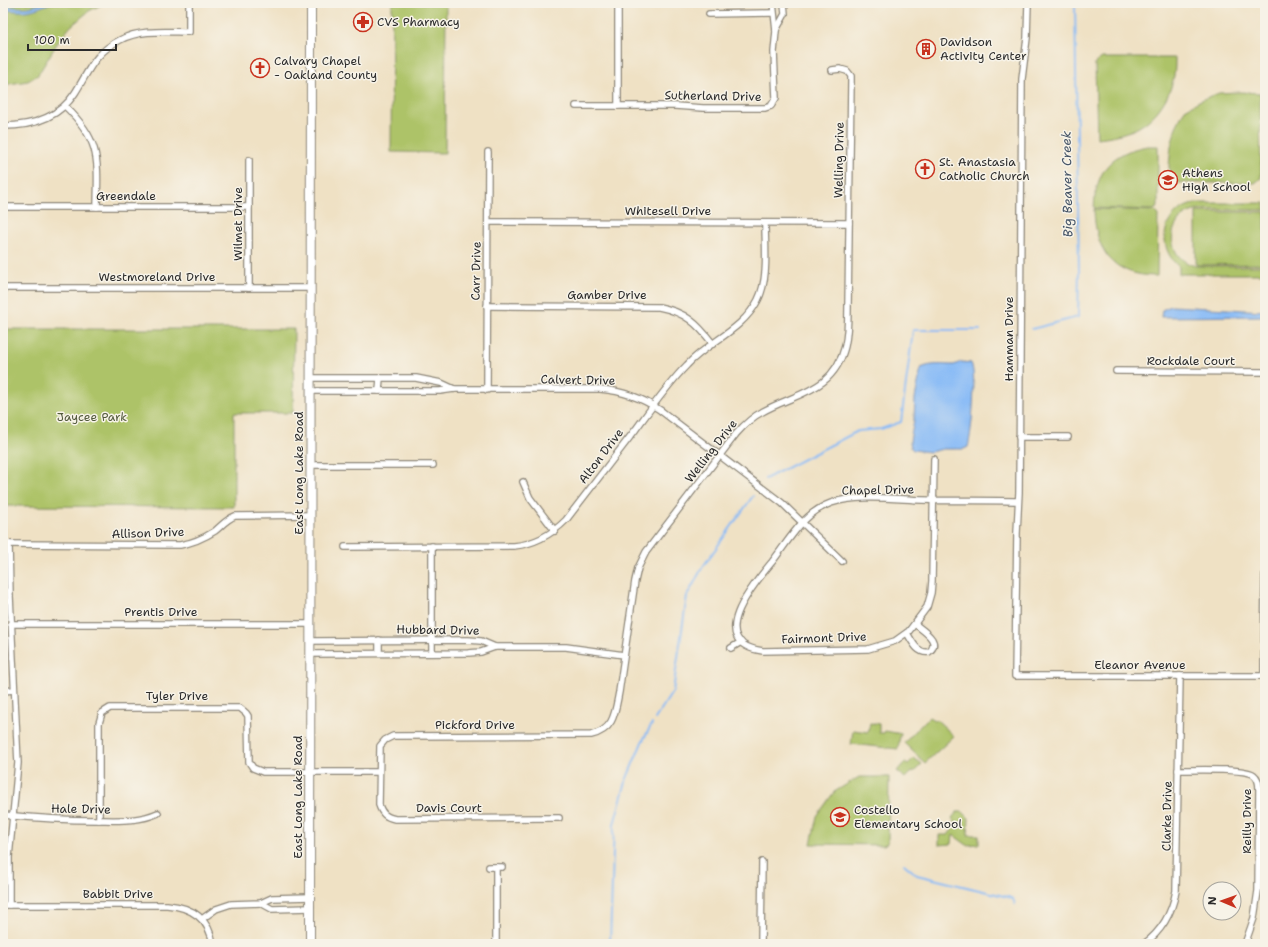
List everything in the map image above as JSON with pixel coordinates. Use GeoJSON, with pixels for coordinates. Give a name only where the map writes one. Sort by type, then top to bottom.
{"type":"FeatureCollection","features":[{"type":"Feature","properties":{"kind":"main road","name":"East Long Lake Road"},"geometry":{"type":"LineString","coordinates":[[310,944],[312,3]]}},
{"type":"Feature","properties":{"kind":"street"},"geometry":{"type":"LineString","coordinates":[[3,126],[20,126],[37,122],[53,115],[65,106],[75,93],[96,59],[109,47],[120,40],[134,34],[189,32],[189,3]]}},
{"type":"Feature","properties":{"kind":"street"},"geometry":{"type":"LineString","coordinates":[[618,3],[618,106]]}},
{"type":"Feature","properties":{"kind":"street","name":"Sutherland Drive"},"geometry":{"type":"LineString","coordinates":[[576,106],[675,106],[715,108],[765,108],[771,106],[776,98],[776,31],[772,3]]}},
{"type":"Feature","properties":{"kind":"street","name":"Sutherland Drive"},"geometry":{"type":"LineString","coordinates":[[776,31],[785,14],[784,3]]}},
{"type":"Feature","properties":{"kind":"street","name":"Hamman Drive"},"geometry":{"type":"LineString","coordinates":[[1015,676],[1022,79],[1028,38],[1028,3]]}},
{"type":"Feature","properties":{"kind":"street"},"geometry":{"type":"LineString","coordinates":[[709,14],[773,13]]}},
{"type":"Feature","properties":{"kind":"street","name":"Welling Drive"},"geometry":{"type":"LineString","coordinates":[[600,733],[608,726],[615,710],[635,581],[643,557],[736,434],[747,422],[762,412],[811,391],[824,381],[838,364],[845,348],[847,337],[851,82],[849,73],[844,70],[832,70]]}},
{"type":"Feature","properties":{"kind":"street"},"geometry":{"type":"LineString","coordinates":[[65,106],[76,116],[86,129],[93,144],[97,166],[97,207]]}},
{"type":"Feature","properties":{"kind":"street","name":"Carr Drive"},"geometry":{"type":"LineString","coordinates":[[487,390],[488,152]]}},
{"type":"Feature","properties":{"kind":"street","name":"Wilmet Drive"},"geometry":{"type":"LineString","coordinates":[[249,160],[249,288]]}},
{"type":"Feature","properties":{"kind":"street","name":"Greendale"},"geometry":{"type":"LineString","coordinates":[[3,207],[249,207]]}},
{"type":"Feature","properties":{"kind":"street","name":"Whitesell Drive"},"geometry":{"type":"LineString","coordinates":[[488,222],[849,223]]}},
{"type":"Feature","properties":{"kind":"street","name":"Alton Drive"},"geometry":{"type":"LineString","coordinates":[[345,547],[522,545],[536,541],[555,531],[566,520],[653,405],[687,364],[744,320],[758,300],[763,287],[764,277],[765,223]]}},
{"type":"Feature","properties":{"kind":"street","name":"Westmoreland Drive"},"geometry":{"type":"LineString","coordinates":[[3,288],[311,288]]}},
{"type":"Feature","properties":{"kind":"street","name":"Gamber Drive"},"geometry":{"type":"LineString","coordinates":[[487,306],[659,307],[673,310],[684,316],[700,327],[713,344]]}},
{"type":"Feature","properties":{"kind":"street","name":"Rockdale Court"},"geometry":{"type":"LineString","coordinates":[[1116,372],[1265,372]]}},
{"type":"Feature","properties":{"kind":"street","name":"Calvert Drive"},"geometry":{"type":"LineString","coordinates":[[311,378],[423,379],[441,383],[454,389]]}},
{"type":"Feature","properties":{"kind":"street"},"geometry":{"type":"LineString","coordinates":[[379,391],[380,378]]}},
{"type":"Feature","properties":{"kind":"street","name":"Calvert Drive"},"geometry":{"type":"LineString","coordinates":[[311,391],[440,391],[454,389],[610,390],[631,394],[653,405],[782,503],[842,561]]}},
{"type":"Feature","properties":{"kind":"street"},"geometry":{"type":"LineString","coordinates":[[1019,437],[1068,437]]}},
{"type":"Feature","properties":{"kind":"street","name":"Fairmont Drive"},"geometry":{"type":"LineString","coordinates":[[741,642],[743,645],[752,649],[763,651],[868,649],[895,641],[906,633],[927,607],[931,593],[934,459]]}},
{"type":"Feature","properties":{"kind":"street"},"geometry":{"type":"LineString","coordinates":[[310,465],[433,465]]}},
{"type":"Feature","properties":{"kind":"street"},"geometry":{"type":"LineString","coordinates":[[523,482],[530,498],[555,531]]}},
{"type":"Feature","properties":{"kind":"street","name":"Chapel Drive"},"geometry":{"type":"LineString","coordinates":[[741,642],[737,637],[735,630],[735,621],[738,611],[748,592],[803,522],[820,508],[839,501],[870,499],[1018,501]]}},
{"type":"Feature","properties":{"kind":"street","name":"Allison Drive"},"geometry":{"type":"LineString","coordinates":[[6,544],[180,545],[204,538],[227,520],[235,516],[310,515]]}},
{"type":"Feature","properties":{"kind":"street"},"geometry":{"type":"LineString","coordinates":[[6,544],[18,763],[6,905]]}},
{"type":"Feature","properties":{"kind":"street"},"geometry":{"type":"LineString","coordinates":[[432,546],[432,653]]}},
{"type":"Feature","properties":{"kind":"street"},"geometry":{"type":"LineString","coordinates":[[1265,575],[1265,676]]}},
{"type":"Feature","properties":{"kind":"street","name":"Prentis Drive"},"geometry":{"type":"LineString","coordinates":[[11,624],[310,624]]}},
{"type":"Feature","properties":{"kind":"street"},"geometry":{"type":"LineString","coordinates":[[906,633],[921,652],[929,652],[933,649],[934,645],[932,638],[914,624]]}},
{"type":"Feature","properties":{"kind":"street","name":"Hubbard Drive"},"geometry":{"type":"LineString","coordinates":[[310,640],[474,640],[495,647]]}},
{"type":"Feature","properties":{"kind":"street","name":"Hubbard Drive"},"geometry":{"type":"LineString","coordinates":[[379,640],[379,653]]}},
{"type":"Feature","properties":{"kind":"street"},"geometry":{"type":"LineString","coordinates":[[731,648],[741,642]]}},
{"type":"Feature","properties":{"kind":"street","name":"Hubbard Drive"},"geometry":{"type":"LineString","coordinates":[[310,654],[474,653],[495,647],[566,647],[624,655]]}},
{"type":"Feature","properties":{"kind":"street","name":"Eleanor Avenue"},"geometry":{"type":"LineString","coordinates":[[1015,676],[1265,676]]}},
{"type":"Feature","properties":{"kind":"street","name":"Clarke Drive"},"geometry":{"type":"LineString","coordinates":[[1144,944],[1155,935],[1169,916],[1175,896],[1177,878],[1180,676]]}},
{"type":"Feature","properties":{"kind":"street"},"geometry":{"type":"LineString","coordinates":[[3,691],[14,690]]}},
{"type":"Feature","properties":{"kind":"street","name":"Tyler Drive"},"geometry":{"type":"LineString","coordinates":[[99,820],[99,724],[102,713],[110,708],[240,708],[248,716],[248,757],[250,766],[263,772],[310,772]]}},
{"type":"Feature","properties":{"kind":"street","name":"Pickford Drive"},"geometry":{"type":"LineString","coordinates":[[379,772],[380,746],[384,740],[393,736],[591,736],[600,733]]}},
{"type":"Feature","properties":{"kind":"street","name":"Reilly Drive"},"geometry":{"type":"LineString","coordinates":[[1178,770],[1245,771],[1256,776],[1258,780],[1258,891],[1254,918],[1245,944]]}},
{"type":"Feature","properties":{"kind":"street"},"geometry":{"type":"LineString","coordinates":[[310,772],[379,772]]}},
{"type":"Feature","properties":{"kind":"street","name":"Davis Court"},"geometry":{"type":"LineString","coordinates":[[379,772],[379,806],[382,813],[391,818],[559,818]]}},
{"type":"Feature","properties":{"kind":"street","name":"Hale Drive"},"geometry":{"type":"LineString","coordinates":[[3,816],[62,820],[99,820],[142,819],[158,813]]}},
{"type":"Feature","properties":{"kind":"street"},"geometry":{"type":"LineString","coordinates":[[761,944],[762,862]]}},
{"type":"Feature","properties":{"kind":"street"},"geometry":{"type":"LineString","coordinates":[[489,867],[499,867],[496,944]]}},
{"type":"Feature","properties":{"kind":"street"},"geometry":{"type":"LineString","coordinates":[[212,944],[209,931],[202,919],[216,909],[223,906],[236,904],[261,903],[272,898],[310,898]]}},
{"type":"Feature","properties":{"kind":"street"},"geometry":{"type":"LineString","coordinates":[[261,903],[272,909],[310,908]]}},
{"type":"Feature","properties":{"kind":"street","name":"Babbit Drive"},"geometry":{"type":"LineString","coordinates":[[6,905],[174,906],[190,910],[202,919]]}},
{"type":"Feature","properties":{"kind":"green space"},"geometry":{"type":"Polygon","coordinates":[[[3,3],[105,3],[89,11],[70,27],[56,45],[38,75],[28,81],[3,85],[3,3]]]}},
{"type":"Feature","properties":{"kind":"green space"},"geometry":{"type":"Polygon","coordinates":[[[392,3],[446,3],[445,153],[391,152],[392,3]]]}},
{"type":"Feature","properties":{"kind":"green space"},"geometry":{"type":"Polygon","coordinates":[[[1102,58],[1175,58],[1175,69],[1169,93],[1153,117],[1138,128],[1122,134],[1097,138],[1095,63],[1102,58]]]}},
{"type":"Feature","properties":{"kind":"green space"},"geometry":{"type":"Polygon","coordinates":[[[1219,93],[1260,93],[1261,178],[1255,183],[1170,183],[1169,166],[1171,146],[1176,127],[1185,109],[1199,101],[1219,93]]]}},
{"type":"Feature","properties":{"kind":"green space"},"geometry":{"type":"Polygon","coordinates":[[[1147,146],[1158,146],[1158,207],[1154,210],[1094,208],[1098,184],[1107,166],[1123,153],[1147,146]]]}},
{"type":"Feature","properties":{"kind":"green space"},"geometry":{"type":"Polygon","coordinates":[[[1200,203],[1265,203],[1265,210],[1201,210],[1186,214],[1178,222],[1173,231],[1175,251],[1180,257],[1185,262],[1196,266],[1265,266],[1265,274],[1179,274],[1179,267],[1171,258],[1166,248],[1165,237],[1167,228],[1171,219],[1178,211],[1188,206],[1200,203]]]}},
{"type":"Feature","properties":{"kind":"green space"},"geometry":{"type":"Polygon","coordinates":[[[1094,209],[1155,211],[1158,214],[1157,276],[1142,275],[1129,271],[1118,266],[1109,258],[1098,237],[1094,209]]]}},
{"type":"Feature","properties":{"kind":"green space"},"geometry":{"type":"Polygon","coordinates":[[[1196,212],[1265,212],[1265,264],[1196,265],[1196,212]]]}},
{"type":"Feature","properties":{"kind":"green space","name":"Jaycee Park"},"geometry":{"type":"Polygon","coordinates":[[[3,329],[294,329],[293,413],[234,413],[234,507],[3,506],[3,329]]]}},
{"type":"Feature","properties":{"kind":"green space"},"geometry":{"type":"Polygon","coordinates":[[[929,717],[934,720],[936,719],[954,736],[925,763],[904,743],[929,717]]]}},
{"type":"Feature","properties":{"kind":"green space"},"geometry":{"type":"Polygon","coordinates":[[[870,723],[879,724],[879,733],[884,733],[885,731],[902,734],[900,736],[898,749],[851,744],[853,730],[868,732],[870,723]]]}},
{"type":"Feature","properties":{"kind":"green space"},"geometry":{"type":"Polygon","coordinates":[[[914,758],[922,764],[905,778],[897,771],[905,762],[908,764],[914,758]]]}},
{"type":"Feature","properties":{"kind":"green space"},"geometry":{"type":"Polygon","coordinates":[[[859,777],[889,777],[888,842],[884,845],[811,844],[817,816],[834,792],[859,777]]]}},
{"type":"Feature","properties":{"kind":"green space"},"geometry":{"type":"Polygon","coordinates":[[[957,812],[963,812],[969,818],[968,835],[979,835],[979,844],[967,845],[953,835],[952,844],[939,845],[939,835],[948,835],[956,824],[952,818],[957,812]]]}},
{"type":"Feature","properties":{"kind":"water"},"geometry":{"type":"Polygon","coordinates":[[[42,3],[51,3],[28,11],[3,10],[3,6],[32,7],[42,3]]]}},
{"type":"Feature","properties":{"kind":"water"},"geometry":{"type":"Polygon","coordinates":[[[1171,306],[1265,311],[1265,316],[1161,317],[1162,310],[1171,306]]]}},
{"type":"Feature","properties":{"kind":"water"},"geometry":{"type":"Polygon","coordinates":[[[962,362],[971,363],[974,379],[970,440],[968,447],[964,449],[943,449],[930,452],[913,450],[911,448],[910,441],[914,420],[915,398],[921,368],[933,365],[954,365],[962,362]]]}},
{"type":"Feature","properties":{"kind":"waterway","name":"Big Beaver Creek"},"geometry":{"type":"LineString","coordinates":[[1032,329],[1078,317],[1079,271],[1075,3]]}},
{"type":"Feature","properties":{"kind":"waterway","name":"Big Beaver Creek"},"geometry":{"type":"LineString","coordinates":[[765,479],[858,431],[881,429],[901,422],[913,330],[980,330]]}},
{"type":"Feature","properties":{"kind":"waterway","name":"Big Beaver Creek"},"geometry":{"type":"LineString","coordinates":[[655,719],[673,691],[687,596],[702,568],[753,496]]}},
{"type":"Feature","properties":{"kind":"waterway","name":"Big Beaver Creek"},"geometry":{"type":"LineString","coordinates":[[610,944],[614,824],[627,778],[642,742],[652,724]]}},
{"type":"Feature","properties":{"kind":"waterway"},"geometry":{"type":"LineString","coordinates":[[904,864],[917,875],[1008,897],[1013,899],[1015,904]]}},
{"type":"Feature","properties":{"kind":"place","name":"CVS Pharmacy"},"geometry":{"type":"Point","coordinates":[363,22]}},
{"type":"Feature","properties":{"kind":"place","name":"Davidson Activity Center"},"geometry":{"type":"Point","coordinates":[926,49]}},
{"type":"Feature","properties":{"kind":"place","name":"Calvary Chapel - Oakland County"},"geometry":{"type":"Point","coordinates":[260,68]}},
{"type":"Feature","properties":{"kind":"place","name":"St. Anastasia Catholic Church"},"geometry":{"type":"Point","coordinates":[925,169]}},
{"type":"Feature","properties":{"kind":"place","name":"Athens High School"},"geometry":{"type":"Point","coordinates":[1168,180]}},
{"type":"Feature","properties":{"kind":"place","name":"Costello Elementary School"},"geometry":{"type":"Point","coordinates":[840,817]}}]}
